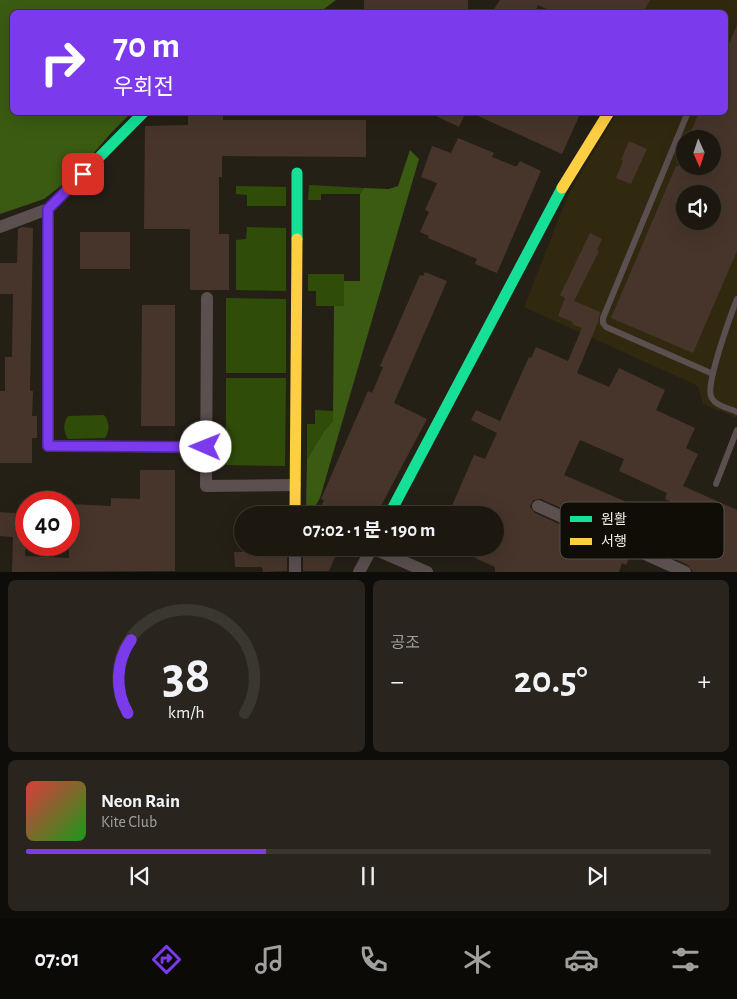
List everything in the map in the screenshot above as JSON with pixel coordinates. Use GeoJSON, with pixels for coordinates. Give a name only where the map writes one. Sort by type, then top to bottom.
{"type":"FeatureCollection","features":[{"type":"Feature","properties":{"kind":"street"},"geometry":{"type":"LineString","coordinates":[[0,227],[48,209],[141,115]]}},
{"type":"Feature","properties":{"kind":"street"},"geometry":{"type":"LineString","coordinates":[[394,506],[564,184],[607,115]]}},
{"type":"Feature","properties":{"kind":"street"},"geometry":{"type":"LineString","coordinates":[[295,506],[297,173]]}},
{"type":"Feature","properties":{"kind":"street"},"geometry":{"type":"LineString","coordinates":[[48,209],[48,446],[206,447]]}},
{"type":"Feature","properties":{"kind":"street"},"geometry":{"type":"LineString","coordinates":[[207,298],[206,486],[295,485]]}},
{"type":"Feature","properties":{"kind":"street"},"geometry":{"type":"LineString","coordinates":[[538,506],[560,516]]}},
{"type":"Feature","properties":{"kind":"street"},"geometry":{"type":"LineString","coordinates":[[294,572],[295,556]]}},
{"type":"Feature","properties":{"kind":"street"},"geometry":{"type":"LineString","coordinates":[[359,572],[368,556]]}},
{"type":"Feature","properties":{"kind":"street"},"geometry":{"type":"LineString","coordinates":[[390,556],[427,572]]}},
{"type":"Feature","properties":{"kind":"street"},"geometry":{"type":"LineString","coordinates":[[656,559],[685,572]]}},
{"type":"Feature","properties":{"kind":"lane"},"geometry":{"type":"LineString","coordinates":[[687,115],[603,318],[603,323],[606,327],[713,374]]}},
{"type":"Feature","properties":{"kind":"lane"},"geometry":{"type":"LineString","coordinates":[[737,299],[713,374],[710,395],[715,403],[737,412]]}},
{"type":"Feature","properties":{"kind":"lane"},"geometry":{"type":"LineString","coordinates":[[716,484],[737,430]]}},
{"type":"Feature","properties":{"kind":"shaded area"},"geometry":{"type":"Polygon","coordinates":[[[561,0],[737,0],[737,418],[703,404],[698,386],[524,307],[568,195],[616,115],[728,115],[728,10],[582,10],[561,0]]]}},
{"type":"Feature","properties":{"kind":"green space"},"geometry":{"type":"Polygon","coordinates":[[[0,0],[336,0],[323,10],[10,10],[10,115],[129,115],[76,174],[44,199],[0,214],[0,0]]]}},
{"type":"Feature","properties":{"kind":"green space"},"geometry":{"type":"Polygon","coordinates":[[[410,150],[419,159],[320,498],[315,506],[306,506],[307,459],[324,431],[333,421],[334,306],[344,306],[344,281],[360,281],[360,194],[364,188],[389,189],[398,186],[410,150]]]}},
{"type":"Feature","properties":{"kind":"green space"},"geometry":{"type":"Polygon","coordinates":[[[309,185],[364,188],[360,194],[321,194],[321,200],[308,200],[309,185]]]}},
{"type":"Feature","properties":{"kind":"green space"},"geometry":{"type":"Polygon","coordinates":[[[236,186],[286,187],[286,206],[247,206],[247,195],[236,194],[236,186]]]}},
{"type":"Feature","properties":{"kind":"green space"},"geometry":{"type":"Polygon","coordinates":[[[247,227],[286,228],[286,291],[236,290],[236,240],[246,239],[247,227]]]}},
{"type":"Feature","properties":{"kind":"green space"},"geometry":{"type":"Polygon","coordinates":[[[308,274],[344,274],[344,306],[316,306],[316,291],[308,291],[308,274]]]}},
{"type":"Feature","properties":{"kind":"green space"},"geometry":{"type":"Polygon","coordinates":[[[226,298],[286,299],[286,373],[226,373],[226,298]]]}},
{"type":"Feature","properties":{"kind":"green space"},"geometry":{"type":"Polygon","coordinates":[[[226,378],[286,378],[285,466],[226,465],[226,378]]]}},
{"type":"Feature","properties":{"kind":"green space"},"geometry":{"type":"Polygon","coordinates":[[[315,410],[333,411],[333,421],[324,431],[307,459],[307,424],[315,424],[315,410]]]}},
{"type":"Feature","properties":{"kind":"green space"},"geometry":{"type":"Polygon","coordinates":[[[104,415],[109,427],[105,438],[68,439],[64,427],[68,416],[104,415]]]}},
{"type":"Feature","properties":{"kind":"building"},"geometry":{"type":"Polygon","coordinates":[[[364,0],[468,0],[468,10],[364,10],[364,0]]]}},
{"type":"Feature","properties":{"kind":"building"},"geometry":{"type":"Polygon","coordinates":[[[500,0],[650,0],[644,10],[549,10],[538,5],[536,10],[493,10],[500,0]]]}},
{"type":"Feature","properties":{"kind":"building"},"geometry":{"type":"Polygon","coordinates":[[[737,25],[737,251],[693,353],[611,318],[676,166],[676,175],[721,175],[721,130],[692,130],[698,115],[728,115],[728,46],[737,25]]]}},
{"type":"Feature","properties":{"kind":"building"},"geometry":{"type":"Polygon","coordinates":[[[188,115],[223,115],[223,120],[366,120],[366,157],[222,156],[222,177],[219,177],[219,234],[229,234],[229,290],[190,290],[190,229],[144,229],[145,126],[188,125],[188,115]]]}},
{"type":"Feature","properties":{"kind":"building"},"geometry":{"type":"Polygon","coordinates":[[[434,115],[465,115],[459,127],[434,115]]]}},
{"type":"Feature","properties":{"kind":"building"},"geometry":{"type":"Polygon","coordinates":[[[476,115],[580,115],[562,154],[476,115]]]}},
{"type":"Feature","properties":{"kind":"building"},"geometry":{"type":"Polygon","coordinates":[[[458,138],[494,153],[492,157],[514,166],[517,166],[520,161],[541,171],[497,273],[475,264],[477,259],[428,238],[429,236],[420,232],[429,212],[425,210],[437,183],[421,177],[432,146],[451,153],[458,138]]]}},
{"type":"Feature","properties":{"kind":"building"},"geometry":{"type":"Polygon","coordinates":[[[629,141],[647,149],[631,184],[616,178],[629,141]]]}},
{"type":"Feature","properties":{"kind":"building"},"geometry":{"type":"Polygon","coordinates":[[[22,227],[33,228],[30,391],[33,391],[32,416],[37,416],[37,438],[32,438],[32,463],[0,463],[0,391],[5,391],[5,357],[12,357],[13,294],[0,294],[0,263],[17,263],[18,229],[22,227]]]}},
{"type":"Feature","properties":{"kind":"building"},"geometry":{"type":"Polygon","coordinates":[[[80,232],[130,232],[130,269],[80,269],[80,232]]]}},
{"type":"Feature","properties":{"kind":"building"},"geometry":{"type":"Polygon","coordinates":[[[590,233],[602,239],[597,250],[599,251],[574,301],[600,312],[598,322],[577,373],[609,387],[619,368],[665,390],[656,410],[695,428],[686,448],[698,454],[683,486],[719,502],[672,502],[665,499],[667,493],[619,471],[624,459],[580,440],[564,475],[626,502],[560,502],[560,507],[541,499],[533,500],[530,507],[535,513],[560,524],[560,559],[629,559],[626,565],[622,563],[619,572],[495,572],[495,567],[475,558],[476,556],[504,556],[504,506],[452,506],[474,455],[485,459],[497,433],[471,420],[476,410],[500,421],[529,357],[531,358],[536,347],[568,361],[582,328],[558,316],[565,298],[560,295],[590,233]]]}},
{"type":"Feature","properties":{"kind":"building"},"geometry":{"type":"Polygon","coordinates":[[[425,272],[447,281],[394,403],[427,419],[381,506],[321,506],[324,500],[321,499],[368,391],[372,393],[383,367],[380,366],[420,275],[423,276],[425,272]]]}},
{"type":"Feature","properties":{"kind":"building"},"geometry":{"type":"Polygon","coordinates":[[[142,305],[175,305],[175,426],[141,426],[142,305]]]}},
{"type":"Feature","properties":{"kind":"building"},"geometry":{"type":"Polygon","coordinates":[[[140,470],[175,470],[175,571],[12,572],[13,537],[0,536],[0,512],[15,513],[15,556],[69,558],[69,556],[80,556],[80,505],[111,506],[111,498],[140,499],[140,470]]]}},
{"type":"Feature","properties":{"kind":"building"},"geometry":{"type":"Polygon","coordinates":[[[724,504],[737,510],[737,572],[693,572],[688,565],[675,559],[724,559],[724,504]]]}},
{"type":"Feature","properties":{"kind":"building"},"geometry":{"type":"Polygon","coordinates":[[[234,556],[287,556],[287,571],[263,572],[262,567],[235,567],[234,556]]]}},
{"type":"Feature","properties":{"kind":"building"},"geometry":{"type":"Polygon","coordinates":[[[303,556],[336,556],[329,571],[303,571],[303,556]]]}},
{"type":"Feature","properties":{"kind":"traffic: fast"},"geometry":{"type":"LineString","coordinates":[[141,115],[48,209],[48,446],[206,447]]}},
{"type":"Feature","properties":{"kind":"traffic: fast"},"geometry":{"type":"LineString","coordinates":[[297,173],[297,239]]}},
{"type":"Feature","properties":{"kind":"traffic: fast"},"geometry":{"type":"LineString","coordinates":[[394,506],[562,188]]}},
{"type":"Feature","properties":{"kind":"traffic: slow"},"geometry":{"type":"LineString","coordinates":[[562,188],[607,115]]}},
{"type":"Feature","properties":{"kind":"traffic: slow"},"geometry":{"type":"LineString","coordinates":[[295,506],[297,239]]}},
{"type":"Feature","properties":{"kind":"route"},"geometry":{"type":"LineString","coordinates":[[83,174],[48,209],[48,446],[206,447]]}}]}
